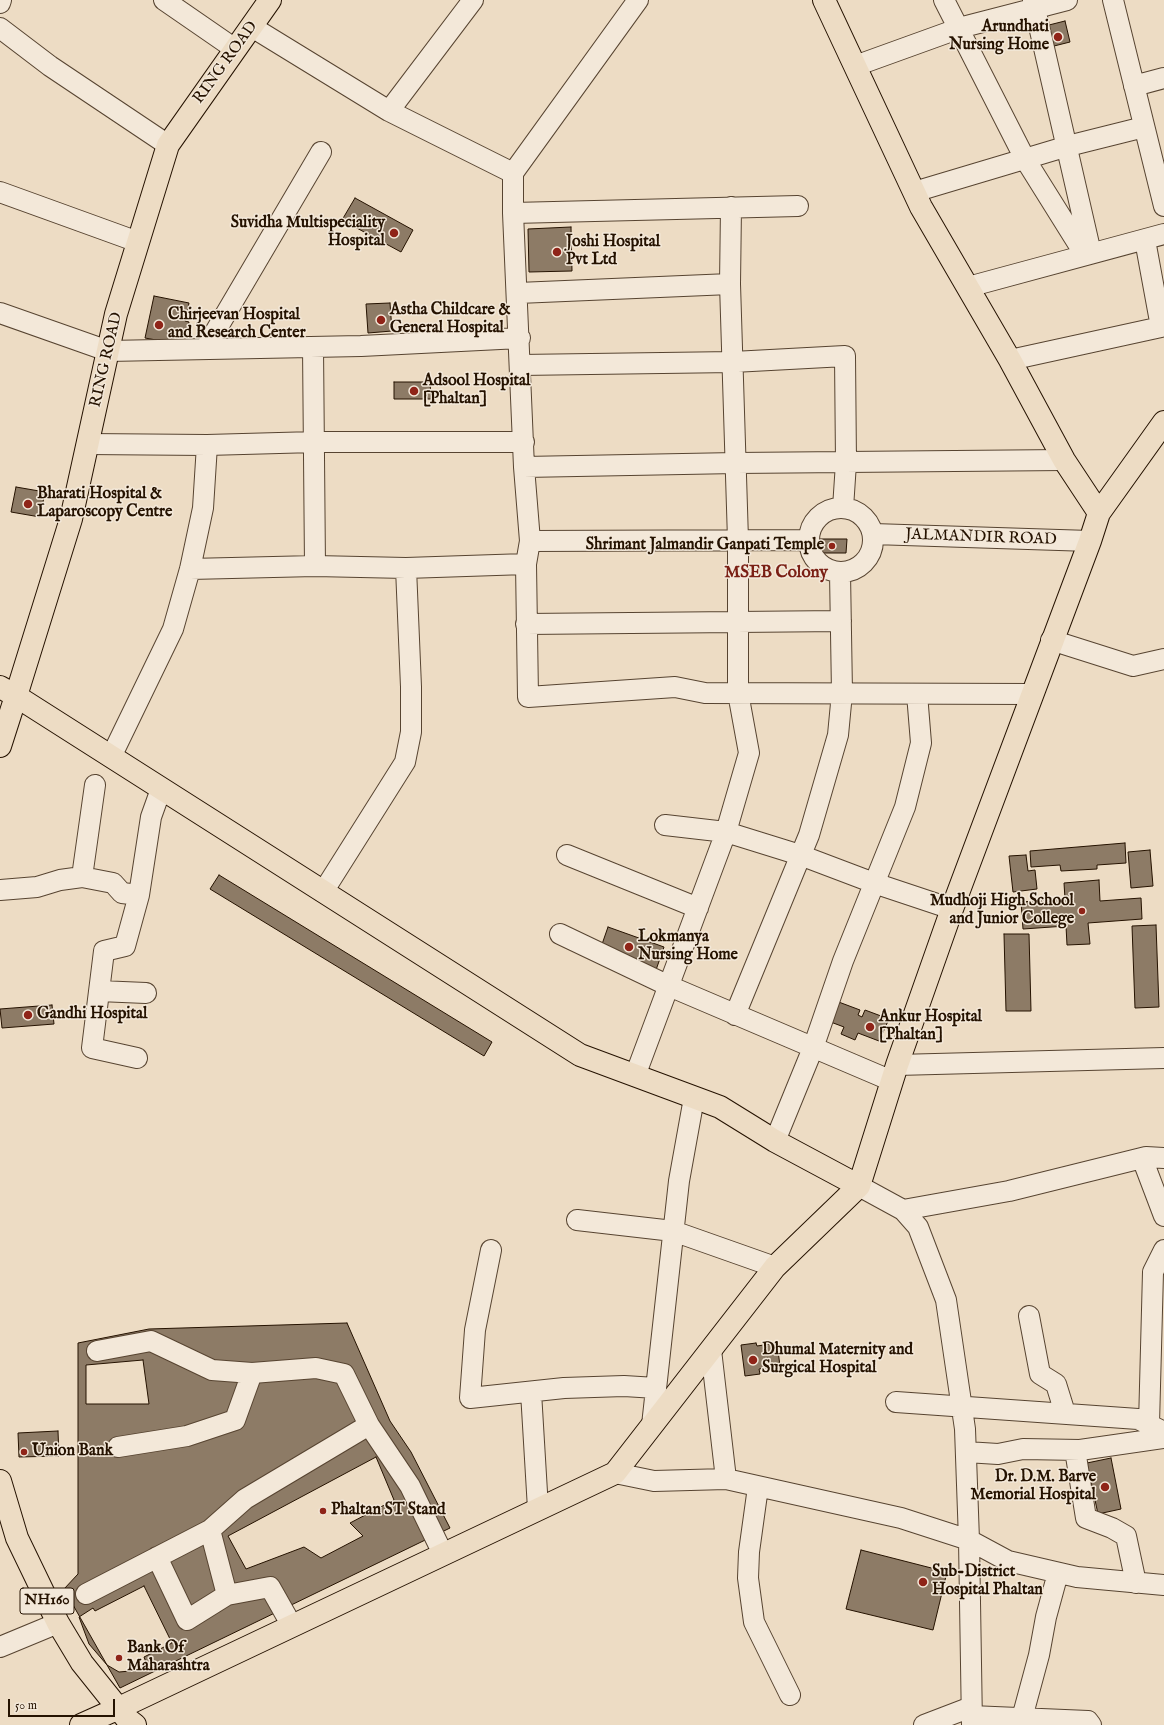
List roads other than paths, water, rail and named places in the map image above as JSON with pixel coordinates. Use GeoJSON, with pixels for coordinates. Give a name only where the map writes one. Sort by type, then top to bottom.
{"type":"FeatureCollection","features":[{"type":"Feature","properties":{"kind":"main road","name":"RING ROAD"},"geometry":{"type":"LineString","coordinates":[[0,746],[8,692],[71,519],[116,314],[168,145],[270,0]]}},
{"type":"Feature","properties":{"kind":"main road"},"geometry":{"type":"LineString","coordinates":[[824,0],[914,192],[1010,360],[1064,460],[1098,513]]}},
{"type":"Feature","properties":{"kind":"main road"},"geometry":{"type":"LineString","coordinates":[[81,1725],[615,1472],[775,1267],[859,1186],[894,1073],[952,909],[1051,640],[1090,541],[1098,513],[1164,422]]}},
{"type":"Feature","properties":{"kind":"main road"},"geometry":{"type":"LineString","coordinates":[[8,692],[580,1055],[720,1107],[775,1141],[859,1186]]}},
{"type":"Feature","properties":{"kind":"main road","name":"NH160"},"geometry":{"type":"LineString","coordinates":[[0,1481],[17,1538],[58,1623],[82,1662],[119,1708]]}},
{"type":"Feature","properties":{"kind":"main road"},"geometry":{"type":"LineString","coordinates":[[119,1708],[126,1718],[135,1725]]}},
{"type":"Feature","properties":{"kind":"street"},"geometry":{"type":"LineString","coordinates":[[164,0],[235,49]]}},
{"type":"Feature","properties":{"kind":"street"},"geometry":{"type":"LineString","coordinates":[[389,110],[473,0]]}},
{"type":"Feature","properties":{"kind":"street"},"geometry":{"type":"LineString","coordinates":[[638,0],[514,173],[514,212],[524,467],[530,541],[526,564],[528,697],[675,687],[705,693],[1031,694]]}},
{"type":"Feature","properties":{"kind":"street"},"geometry":{"type":"LineString","coordinates":[[944,0],[960,28],[1025,159],[1088,254]]}},
{"type":"Feature","properties":{"kind":"street"},"geometry":{"type":"LineString","coordinates":[[855,66],[960,28],[1034,4],[1067,0]]}},
{"type":"Feature","properties":{"kind":"street"},"geometry":{"type":"LineString","coordinates":[[1113,0],[1164,206]]}},
{"type":"Feature","properties":{"kind":"street"},"geometry":{"type":"LineString","coordinates":[[1034,4],[1068,146],[1088,254]]}},
{"type":"Feature","properties":{"kind":"street"},"geometry":{"type":"LineString","coordinates":[[252,27],[389,110],[514,173]]}},
{"type":"Feature","properties":{"kind":"street"},"geometry":{"type":"LineString","coordinates":[[0,28],[50,66],[168,145]]}},
{"type":"Feature","properties":{"kind":"street"},"geometry":{"type":"LineString","coordinates":[[1134,86],[1164,78]]}},
{"type":"Feature","properties":{"kind":"street"},"geometry":{"type":"LineString","coordinates":[[914,192],[1068,146],[1144,127]]}},
{"type":"Feature","properties":{"kind":"street"},"geometry":{"type":"LineString","coordinates":[[205,349],[321,152]]}},
{"type":"Feature","properties":{"kind":"street"},"geometry":{"type":"LineString","coordinates":[[0,192],[138,242]]}},
{"type":"Feature","properties":{"kind":"street"},"geometry":{"type":"LineString","coordinates":[[514,212],[798,206]]}},
{"type":"Feature","properties":{"kind":"street"},"geometry":{"type":"LineString","coordinates":[[635,1076],[726,832],[749,752],[738,693],[738,540],[730,284],[731,207]]}},
{"type":"Feature","properties":{"kind":"street"},"geometry":{"type":"LineString","coordinates":[[968,287],[1164,234]]}},
{"type":"Feature","properties":{"kind":"street"},"geometry":{"type":"LineString","coordinates":[[1010,360],[1161,327],[1145,240]]}},
{"type":"Feature","properties":{"kind":"street"},"geometry":{"type":"LineString","coordinates":[[518,293],[730,284]]}},
{"type":"Feature","properties":{"kind":"street"},"geometry":{"type":"LineString","coordinates":[[0,313],[108,351],[313,347],[520,338]]}},
{"type":"Feature","properties":{"kind":"street"},"geometry":{"type":"LineString","coordinates":[[313,347],[316,566]]}},
{"type":"Feature","properties":{"kind":"street"},"geometry":{"type":"LineString","coordinates":[[520,365],[733,362],[844,356],[846,463],[843,508]]}},
{"type":"Feature","properties":{"kind":"street"},"geometry":{"type":"LineString","coordinates":[[87,444],[207,445],[315,442],[524,442]]}},
{"type":"Feature","properties":{"kind":"street"},"geometry":{"type":"LineString","coordinates":[[111,757],[173,629],[190,569],[203,508],[207,445]]}},
{"type":"Feature","properties":{"kind":"street"},"geometry":{"type":"LineString","coordinates":[[524,467],[736,463],[1064,460]]}},
{"type":"Feature","properties":{"kind":"street"},"geometry":{"type":"LineString","coordinates":[[843,508],[853,510],[862,516],[869,524],[873,534],[874,544],[866,561],[859,567],[840,573],[832,571],[818,563],[811,552],[809,540],[811,530],[820,517],[833,509],[843,508]]}},
{"type":"Feature","properties":{"kind":"street","name":"JALMANDIR ROAD"},"geometry":{"type":"LineString","coordinates":[[873,534],[1090,541]]}},
{"type":"Feature","properties":{"kind":"street"},"geometry":{"type":"LineString","coordinates":[[530,541],[809,540]]}},
{"type":"Feature","properties":{"kind":"street"},"geometry":{"type":"LineString","coordinates":[[190,569],[316,566],[406,568],[526,564]]}},
{"type":"Feature","properties":{"kind":"street"},"geometry":{"type":"LineString","coordinates":[[324,892],[405,762],[411,724],[406,568]]}},
{"type":"Feature","properties":{"kind":"street"},"geometry":{"type":"LineString","coordinates":[[735,1015],[809,835],[838,735],[842,693],[840,573]]}},
{"type":"Feature","properties":{"kind":"street"},"geometry":{"type":"LineString","coordinates":[[526,624],[842,621]]}},
{"type":"Feature","properties":{"kind":"street"},"geometry":{"type":"LineString","coordinates":[[1051,640],[1133,666],[1164,659]]}},
{"type":"Feature","properties":{"kind":"street"},"geometry":{"type":"LineString","coordinates":[[775,1141],[813,1048],[843,962],[905,807],[921,743],[917,694]]}},
{"type":"Feature","properties":{"kind":"street"},"geometry":{"type":"LineString","coordinates":[[82,877],[96,785]]}},
{"type":"Feature","properties":{"kind":"street"},"geometry":{"type":"LineString","coordinates":[[137,1058],[92,1048],[104,952],[125,946],[139,895],[151,817],[161,789]]}},
{"type":"Feature","properties":{"kind":"street"},"geometry":{"type":"LineString","coordinates":[[664,825],[726,832],[800,855],[874,883],[952,909]]}},
{"type":"Feature","properties":{"kind":"street"},"geometry":{"type":"LineString","coordinates":[[567,856],[698,908]]}},
{"type":"Feature","properties":{"kind":"street"},"geometry":{"type":"LineString","coordinates":[[0,890],[37,887],[60,880],[82,877],[112,883],[122,893],[139,895]]}},
{"type":"Feature","properties":{"kind":"street"},"geometry":{"type":"LineString","coordinates":[[560,934],[669,986],[813,1048],[894,1073],[1164,1058]]}},
{"type":"Feature","properties":{"kind":"street"},"geometry":{"type":"LineString","coordinates":[[99,991],[146,992]]}},
{"type":"Feature","properties":{"kind":"street"},"geometry":{"type":"LineString","coordinates":[[652,1425],[679,1181],[694,1098]]}},
{"type":"Feature","properties":{"kind":"street"},"geometry":{"type":"LineString","coordinates":[[903,1210],[1009,1191],[1142,1158],[1164,1158]]}},
{"type":"Feature","properties":{"kind":"street"},"geometry":{"type":"LineString","coordinates":[[1142,1158],[1164,1216]]}},
{"type":"Feature","properties":{"kind":"street"},"geometry":{"type":"LineString","coordinates":[[859,1186],[903,1210],[918,1227],[946,1300],[962,1408],[966,1452],[969,1540],[971,1716]]}},
{"type":"Feature","properties":{"kind":"street"},"geometry":{"type":"LineString","coordinates":[[577,1220],[673,1231],[775,1267]]}},
{"type":"Feature","properties":{"kind":"street"},"geometry":{"type":"LineString","coordinates":[[491,1250],[475,1330],[470,1398],[564,1388],[624,1386],[656,1388]]}},
{"type":"Feature","properties":{"kind":"street"},"geometry":{"type":"LineString","coordinates":[[896,1402],[962,1408],[1065,1413],[1138,1419],[1156,1428],[1153,1272],[1164,1250]]}},
{"type":"Feature","properties":{"kind":"street"},"geometry":{"type":"LineString","coordinates":[[1029,1316],[1040,1374],[1056,1384],[1065,1413]]}},
{"type":"Feature","properties":{"kind":"street"},"geometry":{"type":"LineString","coordinates":[[97,1351],[151,1341],[212,1370],[252,1373],[316,1368],[344,1374],[369,1425],[410,1486],[443,1554]]}},
{"type":"Feature","properties":{"kind":"street"},"geometry":{"type":"LineString","coordinates":[[711,1350],[726,1479]]}},
{"type":"Feature","properties":{"kind":"street"},"geometry":{"type":"LineString","coordinates":[[118,1447],[187,1436],[235,1420],[252,1373]]}},
{"type":"Feature","properties":{"kind":"street"},"geometry":{"type":"LineString","coordinates":[[531,1392],[538,1509]]}},
{"type":"Feature","properties":{"kind":"street"},"geometry":{"type":"LineString","coordinates":[[86,1594],[210,1530],[245,1499],[369,1425]]}},
{"type":"Feature","properties":{"kind":"street"},"geometry":{"type":"LineString","coordinates":[[966,1452],[998,1454],[1023,1449],[1075,1450],[1164,1438]]}},
{"type":"Feature","properties":{"kind":"street"},"geometry":{"type":"LineString","coordinates":[[1075,1450],[1086,1518],[1112,1528],[1126,1536],[1136,1583]]}},
{"type":"Feature","properties":{"kind":"street"},"geometry":{"type":"LineString","coordinates":[[615,1472],[654,1480],[726,1479],[901,1518],[969,1540],[1008,1561],[1077,1577],[1164,1585]]}},
{"type":"Feature","properties":{"kind":"street"},"geometry":{"type":"LineString","coordinates":[[758,1487],[749,1552],[748,1578],[754,1622],[790,1695]]}},
{"type":"Feature","properties":{"kind":"street"},"geometry":{"type":"LineString","coordinates":[[210,1530],[227,1595]]}},
{"type":"Feature","properties":{"kind":"street"},"geometry":{"type":"LineString","coordinates":[[157,1557],[187,1620],[227,1595],[270,1587],[292,1626]]}},
{"type":"Feature","properties":{"kind":"street"},"geometry":{"type":"LineString","coordinates":[[1014,1720],[1058,1573]]}},
{"type":"Feature","properties":{"kind":"street"},"geometry":{"type":"LineString","coordinates":[[0,1646],[58,1623]]}},
{"type":"Feature","properties":{"kind":"street"},"geometry":{"type":"LineString","coordinates":[[924,1725],[971,1716],[1014,1720],[1088,1721],[1091,1725]]}},
{"type":"Feature","properties":{"kind":"place","name":"Arundhati Nursing Home"},"geometry":{"type":"Point","coordinates":[1058,37]}},
{"type":"Feature","properties":{"kind":"place","name":"Suvidha Multispeciality Hospital"},"geometry":{"type":"Point","coordinates":[394,233]}},
{"type":"Feature","properties":{"kind":"place","name":"Joshi Hospital Pvt Ltd"},"geometry":{"type":"Point","coordinates":[557,252]}},
{"type":"Feature","properties":{"kind":"place","name":"Astha Childcare & General Hospital"},"geometry":{"type":"Point","coordinates":[381,320]}},
{"type":"Feature","properties":{"kind":"place","name":"Chirjeevan Hospital and Research Center"},"geometry":{"type":"Point","coordinates":[159,325]}},
{"type":"Feature","properties":{"kind":"place","name":"Adsool Hospital [Phaltan]"},"geometry":{"type":"Point","coordinates":[414,391]}},
{"type":"Feature","properties":{"kind":"place","name":"Bharati Hospital & Laparoscopy Centre"},"geometry":{"type":"Point","coordinates":[28,504]}},
{"type":"Feature","properties":{"kind":"place","name":"Shrimant Jalmandir Ganpati Temple"},"geometry":{"type":"Point","coordinates":[832,546]}},
{"type":"Feature","properties":{"kind":"place","name":"Mudhoji High School and Junior College"},"geometry":{"type":"Point","coordinates":[1082,911]}},
{"type":"Feature","properties":{"kind":"place","name":"Lokmanya Nursing Home"},"geometry":{"type":"Point","coordinates":[629,947]}},
{"type":"Feature","properties":{"kind":"place","name":"Gandhi Hospital"},"geometry":{"type":"Point","coordinates":[28,1015]}},
{"type":"Feature","properties":{"kind":"place","name":"Ankur Hospital [Phaltan]"},"geometry":{"type":"Point","coordinates":[870,1027]}},
{"type":"Feature","properties":{"kind":"place","name":"Dhumal Maternity and Surgical Hospital"},"geometry":{"type":"Point","coordinates":[753,1360]}},
{"type":"Feature","properties":{"kind":"place","name":"Union Bank"},"geometry":{"type":"Point","coordinates":[24,1452]}},
{"type":"Feature","properties":{"kind":"place","name":"Dr. D.M. Barve Memorial Hospital"},"geometry":{"type":"Point","coordinates":[1105,1487]}},
{"type":"Feature","properties":{"kind":"place","name":"Phaltan ST Stand"},"geometry":{"type":"Point","coordinates":[323,1511]}},
{"type":"Feature","properties":{"kind":"place","name":"Sub-District Hospital Phaltan"},"geometry":{"type":"Point","coordinates":[923,1582]}},
{"type":"Feature","properties":{"kind":"place","name":"Bank Of Maharashtra"},"geometry":{"type":"Point","coordinates":[119,1658]}},
{"type":"Feature","properties":{"kind":"district","name":"MSEB Colony"},"geometry":{"type":"Point","coordinates":[776,574]}}]}
